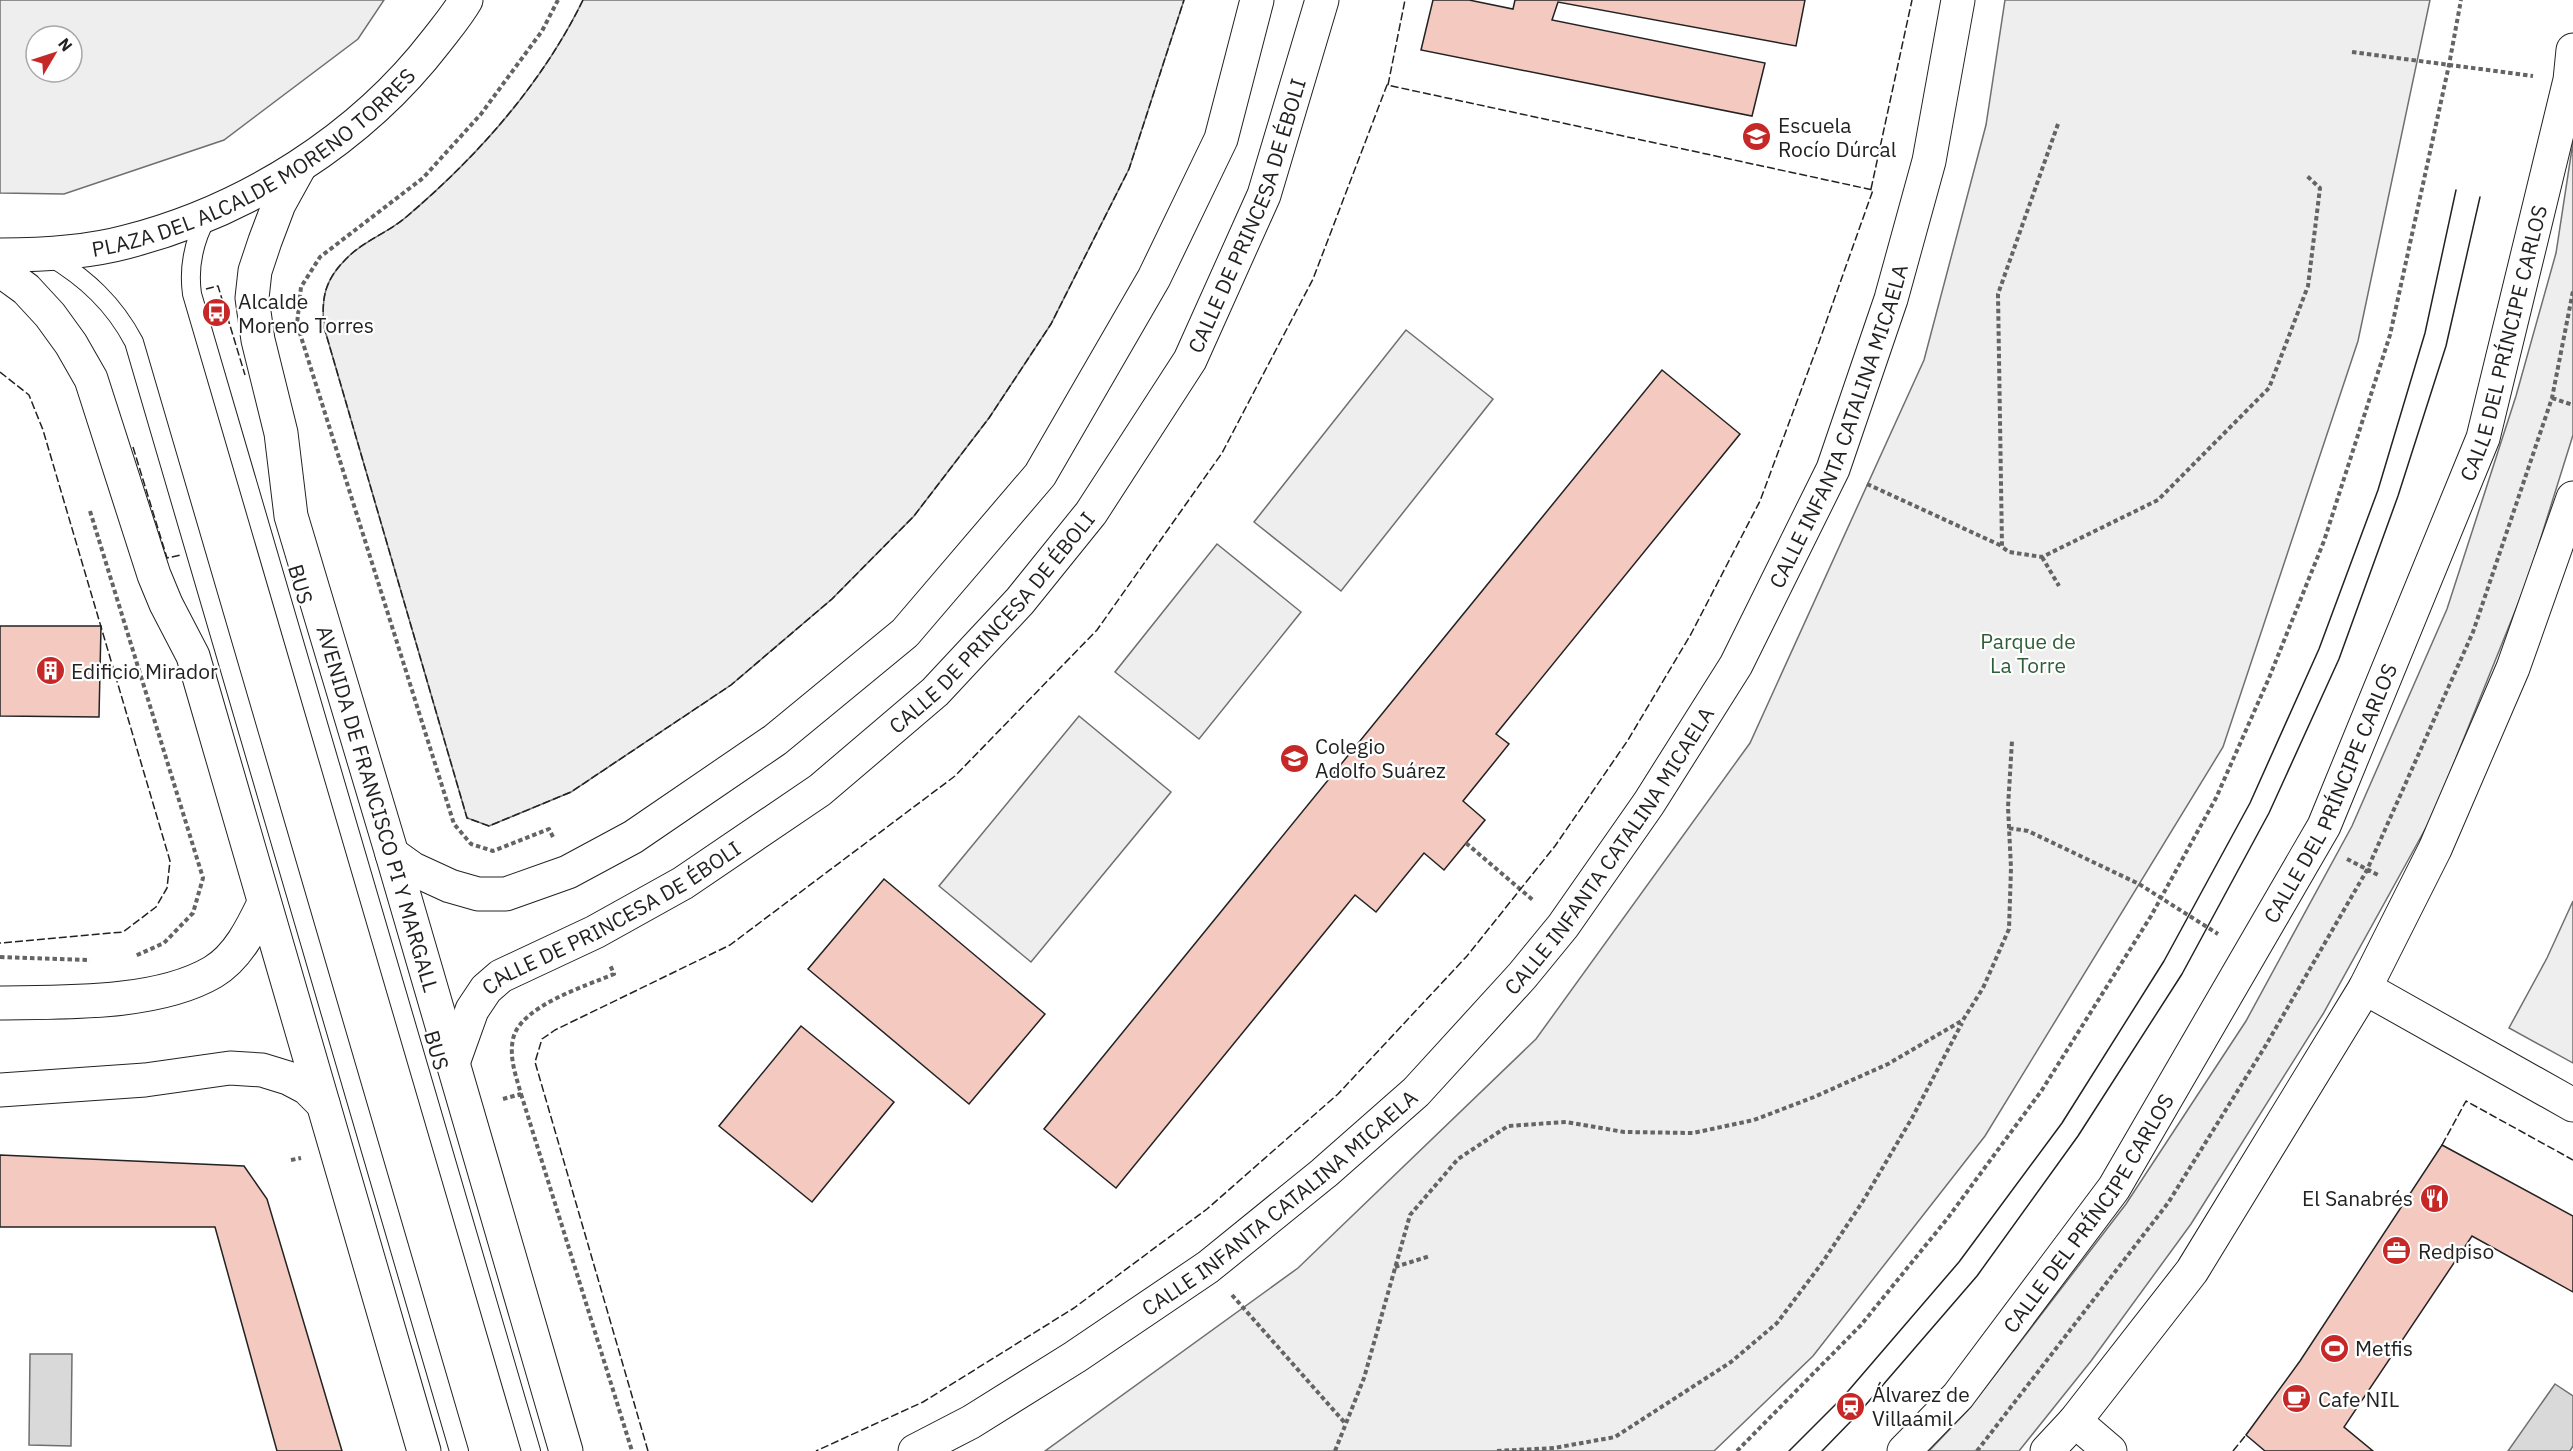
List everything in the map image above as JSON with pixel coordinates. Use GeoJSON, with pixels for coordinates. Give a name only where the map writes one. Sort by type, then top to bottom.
{"type":"FeatureCollection","features":[{"type":"Feature","properties":{"kind":"street","name":"PLAZA DEL ALCALDE MORENO TORRES"},"geometry":{"type":"LineString","coordinates":[[0,255],[47,255],[124,243],[187,224],[254,192],[300,166],[372,111],[420,62],[466,0]]}},
{"type":"Feature","properties":{"kind":"street"},"geometry":{"type":"LineString","coordinates":[[392,854],[413,869],[450,886],[478,894],[507,894],[568,873],[633,837],[775,740],[904,633],[1040,475],[1154,278],[1221,139],[1257,0]]}},
{"type":"Feature","properties":{"kind":"street","name":"CALLE DE PRINCESA DE ÉBOLI"},"geometry":{"type":"LineString","coordinates":[[453,1063],[472,1010],[486,989],[509,972],[595,932],[683,883],[820,790],[935,692],[1020,601],[1091,513],[1190,360],[1264,195],[1322,0]]}},
{"type":"Feature","properties":{"kind":"street","name":"CALLE INFANTA CATALINA MICAELA"},"geometry":{"type":"LineString","coordinates":[[915,1451],[971,1422],[1056,1369],[1208,1267],[1324,1173],[1416,1092],[1522,976],[1563,926],[1649,803],[1736,665],[1833,469],[1891,299],[1929,161],[1958,0]]}},
{"type":"Feature","properties":{"kind":"street","name":"CALLE DEL PRÍNCIPE CARLOS"},"geometry":{"type":"LineString","coordinates":[[1904,1451],[1958,1396],[2114,1188],[2324,826],[2483,438],[2570,80],[2573,50]]}},
{"type":"Feature","properties":{"kind":"street","name":"AVENIDA DE FRANCISCO PI Y MARGALL"},"geometry":{"type":"LineString","coordinates":[[300,166],[279,204],[255,271],[252,298],[254,319],[281,433],[291,516],[566,1451]]}},
{"type":"Feature","properties":{"kind":"street"},"geometry":{"type":"LineString","coordinates":[[0,270],[26,289],[50,315],[71,344],[91,379],[154,575],[193,656],[424,1451]]}},
{"type":"Feature","properties":{"kind":"street"},"geometry":{"type":"LineString","coordinates":[[2048,1451],[2076,1421],[2192,1271],[2365,988],[2435,849],[2512,668],[2570,517]]}},
{"type":"Feature","properties":{"kind":"street"},"geometry":{"type":"LineString","coordinates":[[0,1003],[61,1002],[136,996],[182,985],[213,972],[233,955],[252,928],[264,903]]}},
{"type":"Feature","properties":{"kind":"street"},"geometry":{"type":"LineString","coordinates":[[2365,988],[2573,1105]]}},
{"type":"Feature","properties":{"kind":"street"},"geometry":{"type":"LineString","coordinates":[[0,1090],[145,1080],[240,1069],[262,1070],[288,1078],[307,1088],[323,1104]]}},
{"type":"Feature","properties":{"kind":"street"},"geometry":{"type":"LineString","coordinates":[[2076,1421],[2110,1451]]}},
{"type":"Feature","properties":{"kind":"lane","name":"BUS"},"geometry":{"type":"LineString","coordinates":[[208,214],[198,233],[192,256],[189,277],[192,294],[531,1451]]}},
{"type":"Feature","properties":{"kind":"lane"},"geometry":{"type":"LineString","coordinates":[[47,255],[86,280],[105,298],[123,320],[135,342],[459,1451]]}},
{"type":"Feature","properties":{"kind":"path"},"geometry":{"type":"LineString","coordinates":[[558,0],[542,31],[481,114],[423,178],[320,257],[301,287],[297,324],[454,824],[471,844],[493,851],[549,829],[568,873]]}},
{"type":"Feature","properties":{"kind":"path"},"geometry":{"type":"LineString","coordinates":[[1737,1451],[1861,1325],[1947,1219],[2042,1090],[2161,897],[2216,798],[2269,678],[2324,541],[2390,335],[2461,0]]}},
{"type":"Feature","properties":{"kind":"path"},"geometry":{"type":"LineString","coordinates":[[2352,52],[2535,76]]}},
{"type":"Feature","properties":{"kind":"path"},"geometry":{"type":"LineString","coordinates":[[2002,547],[1998,294],[2058,124]]}},
{"type":"Feature","properties":{"kind":"path"},"geometry":{"type":"LineString","coordinates":[[1833,469],[2009,552],[2042,557],[2158,500],[2269,388],[2308,285],[2320,188],[2307,176]]}},
{"type":"Feature","properties":{"kind":"path"},"geometry":{"type":"LineString","coordinates":[[2552,398],[2573,405]]}},
{"type":"Feature","properties":{"kind":"path"},"geometry":{"type":"LineString","coordinates":[[88,503],[203,878],[193,913],[164,943],[131,958]]}},
{"type":"Feature","properties":{"kind":"path"},"geometry":{"type":"LineString","coordinates":[[2042,557],[2059,586]]}},
{"type":"Feature","properties":{"kind":"path"},"geometry":{"type":"LineString","coordinates":[[1497,1451],[1555,1449],[1615,1437],[1731,1362],[1777,1323],[1822,1263],[1863,1202],[1912,1118],[1963,1020],[1983,987],[2009,929],[2012,741]]}},
{"type":"Feature","properties":{"kind":"path"},"geometry":{"type":"LineString","coordinates":[[2009,828],[2028,831],[2161,897],[2226,939]]}},
{"type":"Feature","properties":{"kind":"path"},"geometry":{"type":"LineString","coordinates":[[1466,843],[1563,926]]}},
{"type":"Feature","properties":{"kind":"path"},"geometry":{"type":"LineString","coordinates":[[2346,859],[2413,893]]}},
{"type":"Feature","properties":{"kind":"path"},"geometry":{"type":"LineString","coordinates":[[595,932],[614,974],[551,1001],[525,1019],[513,1037],[512,1060],[632,1451]]}},
{"type":"Feature","properties":{"kind":"path"},"geometry":{"type":"LineString","coordinates":[[0,957],[99,961]]}},
{"type":"Feature","properties":{"kind":"path"},"geometry":{"type":"LineString","coordinates":[[1335,1451],[1364,1378],[1410,1215],[1458,1159],[1508,1126],[1566,1122],[1624,1132],[1693,1133],[1754,1120],[1814,1097],[1888,1064],[1963,1020]]}},
{"type":"Feature","properties":{"kind":"path"},"geometry":{"type":"LineString","coordinates":[[467,1109],[521,1094]]}},
{"type":"Feature","properties":{"kind":"path"},"geometry":{"type":"LineString","coordinates":[[1395,1267],[1430,1256]]}},
{"type":"Feature","properties":{"kind":"path"},"geometry":{"type":"LineString","coordinates":[[1208,1267],[1345,1423]]}},
{"type":"Feature","properties":{"kind":"green space"},"geometry":{"type":"Polygon","coordinates":[[[0,0],[384,0],[358,39],[224,140],[64,194],[0,193],[0,0]]]}},
{"type":"Feature","properties":{"kind":"green space"},"geometry":{"type":"Polygon","coordinates":[[[583,0],[1184,0],[1129,169],[1051,324],[989,418],[914,516],[832,599],[731,685],[571,792],[489,826],[467,818],[324,327],[324,297],[334,273],[348,257],[405,218],[482,145],[548,61],[583,0]]]}},
{"type":"Feature","properties":{"kind":"green space","name":"Parque de La Torre"},"geometry":{"type":"Polygon","coordinates":[[[2005,0],[2430,0],[2358,341],[2223,747],[1985,1136],[1813,1356],[1714,1451],[1045,1451],[1298,1268],[1536,1039],[1750,743],[1924,360],[1986,125],[2005,0]]]}},
{"type":"Feature","properties":{"kind":"green space"},"geometry":{"type":"Polygon","coordinates":[[[2573,142],[2573,435],[2528,579],[2433,815],[2323,1014],[2191,1224],[2091,1361],[2019,1451],[1929,1451],[1968,1410],[2126,1204],[2246,1021],[2352,826],[2447,609],[2516,396],[2556,253],[2573,142]]]}},
{"type":"Feature","properties":{"kind":"green space"},"geometry":{"type":"Polygon","coordinates":[[[1406,330],[1493,399],[1341,591],[1254,522],[1406,330]]]}},
{"type":"Feature","properties":{"kind":"green space"},"geometry":{"type":"Polygon","coordinates":[[[1217,544],[1301,612],[1199,739],[1115,672],[1217,544]]]}},
{"type":"Feature","properties":{"kind":"green space"},"geometry":{"type":"Polygon","coordinates":[[[1079,716],[1171,792],[1031,962],[939,886],[1079,716]]]}},
{"type":"Feature","properties":{"kind":"green space"},"geometry":{"type":"Polygon","coordinates":[[[2573,901],[2573,1063],[2509,1028],[2547,958],[2573,901]]]}},
{"type":"Feature","properties":{"kind":"shaded area"},"geometry":{"type":"Polygon","coordinates":[[[30,1354],[72,1354],[71,1446],[29,1445],[30,1354]]]}},
{"type":"Feature","properties":{"kind":"shaded area"},"geometry":{"type":"Polygon","coordinates":[[[2555,1384],[2573,1396],[2573,1446],[2570,1451],[2508,1451],[2555,1384]]]}},
{"type":"Feature","properties":{"kind":"building"},"geometry":{"type":"Polygon","coordinates":[[[1433,0],[1469,0],[1513,9],[1515,0],[1805,0],[1796,46],[1558,2],[1552,20],[1765,63],[1752,116],[1421,50],[1433,0]]]}},
{"type":"Feature","properties":{"kind":"building"},"geometry":{"type":"Polygon","coordinates":[[[1662,370],[1740,434],[1496,734],[1509,744],[1463,801],[1485,820],[1444,870],[1424,853],[1376,912],[1355,895],[1116,1188],[1044,1129],[1662,370]]]}},
{"type":"Feature","properties":{"kind":"building","name":"Edificio Mirador"},"geometry":{"type":"Polygon","coordinates":[[[0,626],[101,626],[99,717],[0,716],[0,626]]]}},
{"type":"Feature","properties":{"kind":"building"},"geometry":{"type":"Polygon","coordinates":[[[884,879],[1045,1014],[969,1104],[808,969],[884,879]]]}},
{"type":"Feature","properties":{"kind":"building"},"geometry":{"type":"Polygon","coordinates":[[[801,1026],[894,1102],[812,1202],[719,1126],[801,1026]]]}},
{"type":"Feature","properties":{"kind":"building"},"geometry":{"type":"Polygon","coordinates":[[[2442,1145],[2573,1216],[2573,1292],[2472,1236],[2344,1427],[2373,1451],[2265,1451],[2246,1435],[2300,1361],[2442,1145]]]}},
{"type":"Feature","properties":{"kind":"building"},"geometry":{"type":"Polygon","coordinates":[[[0,1155],[244,1166],[267,1199],[342,1451],[277,1451],[215,1227],[0,1227],[0,1155]]]}},
{"type":"Feature","properties":{"kind":"tram line"},"geometry":{"type":"LineString","coordinates":[[1789,1451],[1843,1397],[1959,1262],[2062,1123],[2164,961],[2250,803],[2319,649],[2378,490],[2425,333],[2456,190]]}},
{"type":"Feature","properties":{"kind":"tram line"},"geometry":{"type":"LineString","coordinates":[[1822,1451],[1857,1415],[1977,1276],[2078,1136],[2182,974],[2269,813],[2339,659],[2398,496],[2446,346],[2480,197]]}},
{"type":"Feature","properties":{"kind":"fence"},"geometry":{"type":"LineString","coordinates":[[583,0],[548,61],[482,145],[405,218],[348,257],[334,273],[324,297],[324,327],[467,818],[489,826],[571,792],[731,685],[832,599],[914,516],[989,418],[1051,324],[1129,169],[1184,0]]}},
{"type":"Feature","properties":{"kind":"fence"},"geometry":{"type":"LineString","coordinates":[[1388,85],[1405,0]]}},
{"type":"Feature","properties":{"kind":"fence"},"geometry":{"type":"LineString","coordinates":[[1871,189],[1912,0]]}},
{"type":"Feature","properties":{"kind":"fence"},"geometry":{"type":"LineString","coordinates":[[648,1451],[535,1062],[542,1039],[555,1030],[730,945],[955,776],[1097,630],[1222,453],[1313,279],[1387,85],[1873,190],[1760,501],[1691,634],[1628,740],[1555,846],[1467,956],[1338,1094],[1207,1209],[1074,1308],[923,1402],[816,1451]]}},
{"type":"Feature","properties":{"kind":"fence"},"geometry":{"type":"LineString","coordinates":[[206,289],[218,286],[245,375]]}},
{"type":"Feature","properties":{"kind":"fence"},"geometry":{"type":"LineString","coordinates":[[0,372],[29,395],[43,430],[170,861],[167,888],[156,907],[123,932],[0,943]]}},
{"type":"Feature","properties":{"kind":"fence"},"geometry":{"type":"LineString","coordinates":[[133,447],[167,558],[181,555]]}},
{"type":"Feature","properties":{"kind":"fence"},"geometry":{"type":"LineString","coordinates":[[2442,1145],[2466,1101],[2573,1160]]}},
{"type":"Feature","properties":{"kind":"fence"},"geometry":{"type":"LineString","coordinates":[[2233,1451],[2246,1435]]}},
{"type":"Feature","properties":{"kind":"place","name":"Escuela Rocío Dúrcal"},"geometry":{"type":"Point","coordinates":[1757,137]}},
{"type":"Feature","properties":{"kind":"place","name":"Alcalde Moreno Torres"},"geometry":{"type":"Point","coordinates":[217,313]}},
{"type":"Feature","properties":{"kind":"place","name":"Edificio Mirador"},"geometry":{"type":"Point","coordinates":[50,671]}},
{"type":"Feature","properties":{"kind":"place","name":"Colegio Adolfo Suárez"},"geometry":{"type":"Point","coordinates":[1294,758]}},
{"type":"Feature","properties":{"kind":"place","name":"El Sanabrés"},"geometry":{"type":"Point","coordinates":[2434,1198]}},
{"type":"Feature","properties":{"kind":"place","name":"Redpiso"},"geometry":{"type":"Point","coordinates":[2397,1251]}},
{"type":"Feature","properties":{"kind":"place","name":"Metfis"},"geometry":{"type":"Point","coordinates":[2334,1348]}},
{"type":"Feature","properties":{"kind":"place","name":"Cafe NIL"},"geometry":{"type":"Point","coordinates":[2297,1399]}},
{"type":"Feature","properties":{"kind":"place","name":"Álvarez de Villaamil"},"geometry":{"type":"Point","coordinates":[1851,1406]}}]}
